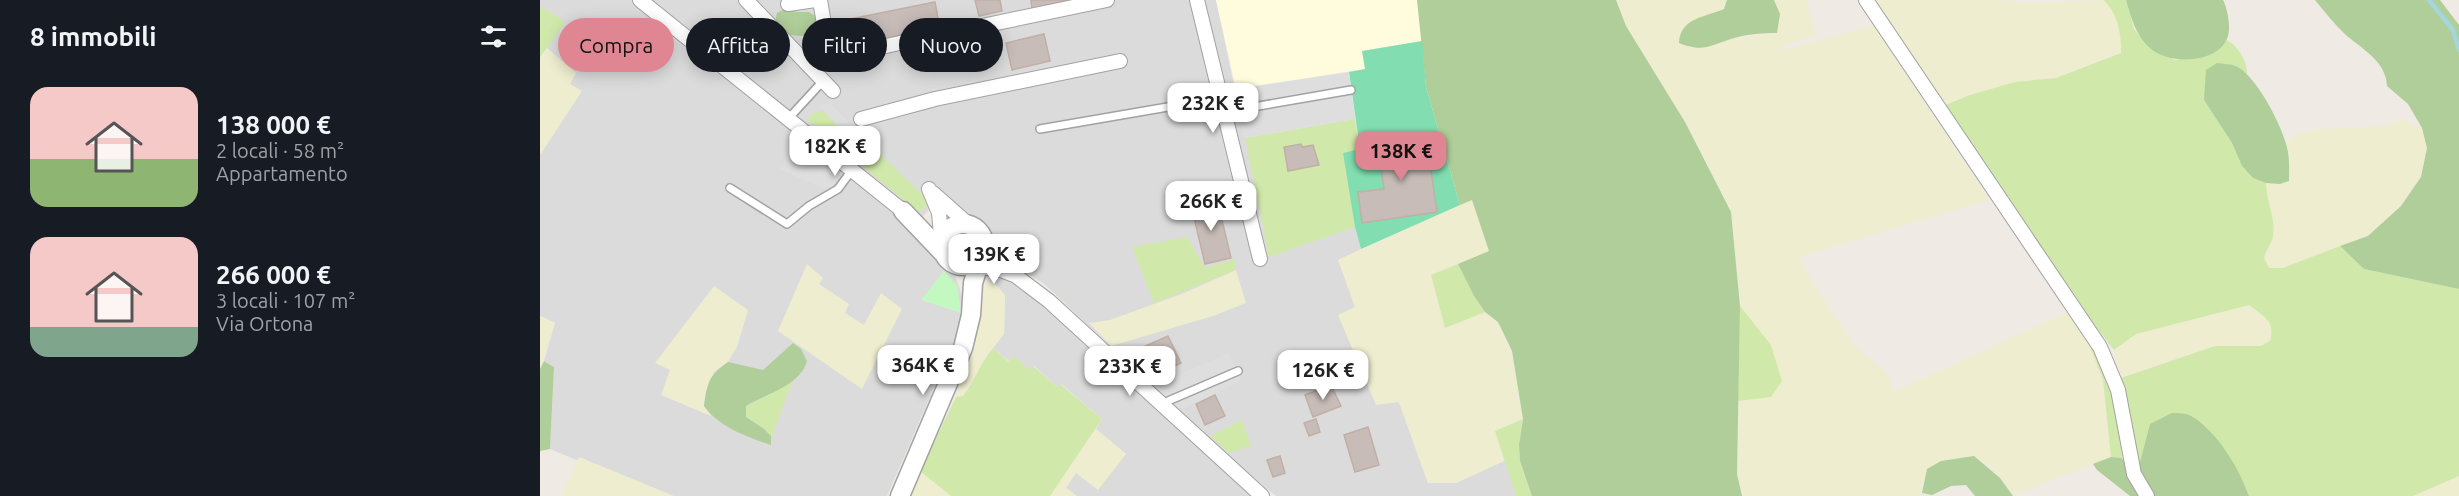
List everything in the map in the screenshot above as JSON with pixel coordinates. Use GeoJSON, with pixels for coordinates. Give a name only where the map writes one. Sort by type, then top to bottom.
{"type":"FeatureCollection","features":[{"type":"Feature","properties":{"kind":"street"},"geometry":{"type":"LineString","coordinates":[[640,0],[903,211],[963,255],[1016,276],[1049,302],[1262,496]]}},
{"type":"Feature","properties":{"kind":"street"},"geometry":{"type":"LineString","coordinates":[[746,0],[828,86]]}},
{"type":"Feature","properties":{"kind":"street"},"geometry":{"type":"LineString","coordinates":[[788,4],[815,0]]}},
{"type":"Feature","properties":{"kind":"street"},"geometry":{"type":"LineString","coordinates":[[819,0],[829,54],[836,57],[899,43]]}},
{"type":"Feature","properties":{"kind":"street"},"geometry":{"type":"LineString","coordinates":[[1003,22],[1108,0]]}},
{"type":"Feature","properties":{"kind":"street"},"geometry":{"type":"LineString","coordinates":[[1197,0],[1260,259]]}},
{"type":"Feature","properties":{"kind":"street"},"geometry":{"type":"LineString","coordinates":[[1866,0],[2100,347],[2118,390],[2134,474],[2147,496]]}},
{"type":"Feature","properties":{"kind":"street"},"geometry":{"type":"LineString","coordinates":[[861,119],[935,99],[1120,61]]}},
{"type":"Feature","properties":{"kind":"street"},"geometry":{"type":"LineString","coordinates":[[900,496],[963,348],[971,315],[971,300],[963,255],[939,213],[930,189],[968,225]]}},
{"type":"Feature","properties":{"kind":"street"},"geometry":{"type":"LineString","coordinates":[[971,300],[966,283],[963,255],[974,227],[961,224],[950,229],[943,240],[963,255],[1016,276]]}},
{"type":"Feature","properties":{"kind":"lane"},"geometry":{"type":"LineString","coordinates":[[788,118],[828,86]]}},
{"type":"Feature","properties":{"kind":"lane"},"geometry":{"type":"LineString","coordinates":[[1224,112],[1352,90]]}},
{"type":"Feature","properties":{"kind":"lane"},"geometry":{"type":"LineString","coordinates":[[1040,129],[1220,98]]}},
{"type":"Feature","properties":{"kind":"lane"},"geometry":{"type":"LineString","coordinates":[[730,189],[787,224],[809,206],[838,189],[852,170]]}},
{"type":"Feature","properties":{"kind":"lane"},"geometry":{"type":"LineString","coordinates":[[1161,404],[1238,370]]}},
{"type":"Feature","properties":{"kind":"shaded area"},"geometry":{"type":"Polygon","coordinates":[[[540,0],[1216,0],[1245,138],[1355,119],[1343,153],[1355,227],[1361,249],[1338,260],[1399,402],[1428,483],[1456,483],[1506,460],[1516,496],[1276,496],[1220,449],[1043,283],[1014,266],[993,246],[984,224],[958,210],[942,197],[911,228],[954,273],[963,298],[961,326],[887,496],[663,496],[550,449],[554,367],[544,361],[555,323],[540,316],[540,0]]]}},
{"type":"Feature","properties":{"kind":"shaded area"},"geometry":{"type":"Polygon","coordinates":[[[1216,0],[1417,0],[1422,41],[1363,51],[1365,69],[1236,89],[1216,0]]]}},
{"type":"Feature","properties":{"kind":"shaded area"},"geometry":{"type":"Polygon","coordinates":[[[1349,72],[1355,119],[1244,138],[1236,89],[1349,72]]]}},
{"type":"Feature","properties":{"kind":"shaded area"},"geometry":{"type":"Polygon","coordinates":[[[830,103],[875,149],[867,156],[818,105],[830,103]]]}},
{"type":"Feature","properties":{"kind":"shaded area"},"geometry":{"type":"Polygon","coordinates":[[[798,142],[841,175],[829,191],[779,169],[798,142]]]}},
{"type":"Feature","properties":{"kind":"shaded area"},"geometry":{"type":"Polygon","coordinates":[[[1002,277],[1022,287],[1253,496],[1077,496],[1066,488],[1075,472],[1126,454],[1096,429],[1102,419],[1061,384],[1058,388],[1034,366],[1029,370],[1010,362],[993,348],[1004,334],[1005,295],[993,282],[1002,277]]]}},
{"type":"Feature","properties":{"kind":"shaded area"},"geometry":{"type":"Polygon","coordinates":[[[1229,353],[1241,381],[1179,410],[1153,386],[1229,353]]]}},
{"type":"Feature","properties":{"kind":"green space"},"geometry":{"type":"Polygon","coordinates":[[[1417,0],[1616,0],[1626,26],[1685,122],[1731,212],[1740,306],[1737,474],[1742,496],[1532,496],[1520,461],[1519,445],[1523,419],[1512,351],[1498,322],[1485,312],[1458,264],[1489,251],[1472,200],[1460,205],[1426,87],[1417,0]]]}},
{"type":"Feature","properties":{"kind":"green space"},"geometry":{"type":"Polygon","coordinates":[[[1616,0],[1727,0],[1724,9],[1716,13],[1691,48],[1704,48],[1735,38],[1777,33],[1777,3],[1774,0],[1806,0],[1816,36],[1782,46],[1783,51],[1873,25],[1989,200],[1799,257],[1810,278],[1854,345],[1889,376],[1893,392],[2072,310],[2083,328],[2103,380],[2111,457],[2014,495],[1990,467],[1974,456],[1922,485],[1922,496],[1742,496],[1737,474],[1738,401],[1749,401],[1771,345],[1740,306],[1731,212],[1685,122],[1626,26],[1616,0]]]}},
{"type":"Feature","properties":{"kind":"green space"},"geometry":{"type":"Polygon","coordinates":[[[1727,0],[1774,0],[1780,14],[1777,33],[1744,36],[1701,48],[1679,43],[1680,35],[1689,23],[1724,9],[1727,0]]]}},
{"type":"Feature","properties":{"kind":"green space"},"geometry":{"type":"Polygon","coordinates":[[[1873,0],[1992,0],[2034,3],[2103,0],[2111,6],[2117,23],[2122,42],[2121,52],[2056,78],[2015,82],[1970,95],[1943,106],[1873,0]]]}},
{"type":"Feature","properties":{"kind":"green space"},"geometry":{"type":"Polygon","coordinates":[[[2103,0],[2126,0],[2134,29],[2151,49],[2175,60],[2215,51],[2227,40],[2242,55],[2247,75],[2235,65],[2204,100],[2232,143],[2242,166],[2253,178],[2266,183],[2274,229],[2264,258],[2269,268],[2283,268],[2340,246],[2364,269],[2459,289],[2459,476],[2413,496],[2249,496],[2229,458],[2202,425],[2144,450],[2137,474],[2121,378],[2215,346],[2261,346],[2270,341],[2270,324],[2249,305],[2136,334],[2114,350],[2066,289],[1943,106],[1970,95],[2015,82],[2056,78],[2121,53],[2118,24],[2112,10],[2103,0]]]}},
{"type":"Feature","properties":{"kind":"green space"},"geometry":{"type":"Polygon","coordinates":[[[2126,0],[2223,0],[2229,20],[2228,37],[2220,49],[2201,58],[2179,59],[2159,54],[2146,44],[2138,33],[2126,0]]]}},
{"type":"Feature","properties":{"kind":"green space"},"geometry":{"type":"Polygon","coordinates":[[[2315,0],[2440,0],[2459,25],[2459,289],[2364,269],[2340,246],[2368,236],[2401,206],[2421,177],[2427,148],[2422,128],[2408,104],[2387,86],[2383,70],[2378,63],[2343,32],[2315,0]]]}},
{"type":"Feature","properties":{"kind":"green space"},"geometry":{"type":"Polygon","coordinates":[[[540,6],[560,18],[558,32],[540,57],[540,6]]]}},
{"type":"Feature","properties":{"kind":"green space"},"geometry":{"type":"Polygon","coordinates":[[[786,8],[797,12],[809,12],[815,18],[802,18],[802,36],[799,36],[790,35],[790,18],[776,18],[777,13],[786,8]]]}},
{"type":"Feature","properties":{"kind":"green space"},"geometry":{"type":"Polygon","coordinates":[[[1422,41],[1426,87],[1460,205],[1361,249],[1355,227],[1343,153],[1360,149],[1349,72],[1365,69],[1362,51],[1422,41]]]}},
{"type":"Feature","properties":{"kind":"green space"},"geometry":{"type":"Polygon","coordinates":[[[547,48],[558,57],[558,72],[576,73],[570,84],[582,91],[540,155],[540,57],[547,48]]]}},
{"type":"Feature","properties":{"kind":"green space"},"geometry":{"type":"Polygon","coordinates":[[[2217,63],[2234,65],[2244,71],[2266,100],[2283,135],[2287,149],[2289,181],[2280,184],[2266,183],[2253,178],[2242,166],[2232,143],[2204,100],[2206,70],[2217,63]]]}},
{"type":"Feature","properties":{"kind":"green space"},"geometry":{"type":"Polygon","coordinates":[[[823,111],[862,151],[853,162],[821,136],[824,132],[807,119],[813,113],[823,111]]]}},
{"type":"Feature","properties":{"kind":"green space"},"geometry":{"type":"Polygon","coordinates":[[[1355,119],[1360,150],[1343,153],[1355,227],[1269,257],[1245,138],[1355,119]]]}},
{"type":"Feature","properties":{"kind":"green space"},"geometry":{"type":"Polygon","coordinates":[[[2402,120],[2422,128],[2427,148],[2421,177],[2401,206],[2368,236],[2283,268],[2269,268],[2264,258],[2273,238],[2274,226],[2266,194],[2266,183],[2280,184],[2290,160],[2286,143],[2295,135],[2311,130],[2382,126],[2402,120]]]}},
{"type":"Feature","properties":{"kind":"green space"},"geometry":{"type":"Polygon","coordinates":[[[875,149],[930,202],[919,213],[860,164],[875,149]]]}},
{"type":"Feature","properties":{"kind":"green space"},"geometry":{"type":"Polygon","coordinates":[[[1472,199],[1489,252],[1431,275],[1445,328],[1485,312],[1497,322],[1515,362],[1523,419],[1495,431],[1506,460],[1456,483],[1428,483],[1399,402],[1376,405],[1338,315],[1355,307],[1338,260],[1472,199]]]}},
{"type":"Feature","properties":{"kind":"green space"},"geometry":{"type":"Polygon","coordinates":[[[962,235],[970,238],[973,246],[970,254],[962,257],[954,254],[951,246],[954,238],[962,235]]]}},
{"type":"Feature","properties":{"kind":"green space"},"geometry":{"type":"Polygon","coordinates":[[[1187,237],[1205,268],[1235,259],[1236,270],[1154,303],[1132,247],[1187,237]]]}},
{"type":"Feature","properties":{"kind":"green space"},"geometry":{"type":"Polygon","coordinates":[[[807,264],[823,278],[819,284],[849,304],[845,313],[864,325],[881,293],[902,309],[862,389],[778,331],[807,264]]]}},
{"type":"Feature","properties":{"kind":"green space"},"geometry":{"type":"Polygon","coordinates":[[[1458,264],[1485,312],[1445,328],[1431,275],[1458,264]]]}},
{"type":"Feature","properties":{"kind":"green space"},"geometry":{"type":"Polygon","coordinates":[[[1236,270],[1246,303],[1213,316],[1111,346],[1089,323],[1110,320],[1184,293],[1236,270]]]}},
{"type":"Feature","properties":{"kind":"green space"},"geometry":{"type":"Polygon","coordinates":[[[944,271],[957,285],[961,313],[921,300],[944,271]]]}},
{"type":"Feature","properties":{"kind":"green space"},"geometry":{"type":"Polygon","coordinates":[[[993,282],[1005,295],[1004,334],[985,357],[973,383],[963,396],[956,397],[974,348],[984,291],[987,283],[993,282]]]}},
{"type":"Feature","properties":{"kind":"green space"},"geometry":{"type":"Polygon","coordinates":[[[714,286],[748,310],[737,347],[728,362],[714,372],[704,406],[711,416],[661,395],[670,370],[655,363],[714,286]]]}},
{"type":"Feature","properties":{"kind":"green space"},"geometry":{"type":"Polygon","coordinates":[[[2249,305],[2270,322],[2273,331],[2270,341],[2261,346],[2215,346],[2121,378],[2114,350],[2135,334],[2249,305]]]}},
{"type":"Feature","properties":{"kind":"green space"},"geometry":{"type":"Polygon","coordinates":[[[1740,306],[1771,345],[1782,381],[1771,397],[1738,401],[1740,306]]]}},
{"type":"Feature","properties":{"kind":"green space"},"geometry":{"type":"Polygon","coordinates":[[[540,316],[555,323],[540,369],[540,316]]]}},
{"type":"Feature","properties":{"kind":"green space"},"geometry":{"type":"Polygon","coordinates":[[[2083,328],[2105,366],[2119,417],[2122,458],[2111,457],[2103,380],[2083,328]]]}},
{"type":"Feature","properties":{"kind":"green space"},"geometry":{"type":"Polygon","coordinates":[[[793,343],[801,349],[807,361],[803,370],[790,383],[746,406],[746,417],[771,436],[771,445],[743,435],[725,425],[704,406],[710,380],[728,362],[763,370],[793,343]]]}},
{"type":"Feature","properties":{"kind":"green space"},"geometry":{"type":"Polygon","coordinates":[[[993,348],[1009,362],[1014,356],[1029,370],[1033,366],[1057,387],[1060,384],[1102,419],[1050,496],[951,496],[920,471],[956,397],[963,396],[993,348]]]}},
{"type":"Feature","properties":{"kind":"green space"},"geometry":{"type":"Polygon","coordinates":[[[544,361],[554,367],[550,449],[540,451],[540,369],[544,361]]]}},
{"type":"Feature","properties":{"kind":"green space"},"geometry":{"type":"Polygon","coordinates":[[[792,382],[771,439],[764,429],[746,417],[746,406],[792,382]]]}},
{"type":"Feature","properties":{"kind":"green space"},"geometry":{"type":"Polygon","coordinates":[[[2172,413],[2189,415],[2210,431],[2233,462],[2249,496],[2152,496],[2137,474],[2150,424],[2172,413]]]}},
{"type":"Feature","properties":{"kind":"green space"},"geometry":{"type":"Polygon","coordinates":[[[1523,419],[1519,445],[1520,461],[1532,496],[1516,496],[1495,431],[1523,419]]]}},
{"type":"Feature","properties":{"kind":"green space"},"geometry":{"type":"Polygon","coordinates":[[[1242,420],[1251,446],[1229,453],[1210,436],[1242,420]]]}},
{"type":"Feature","properties":{"kind":"green space"},"geometry":{"type":"Polygon","coordinates":[[[1096,429],[1126,454],[1098,490],[1076,473],[1066,488],[1077,496],[1050,496],[1096,429]]]}},
{"type":"Feature","properties":{"kind":"green space"},"geometry":{"type":"Polygon","coordinates":[[[1974,456],[2000,478],[2013,496],[1975,496],[1966,485],[1951,486],[1932,495],[1922,493],[1927,469],[1941,461],[1974,456]]]}},
{"type":"Feature","properties":{"kind":"green space"},"geometry":{"type":"Polygon","coordinates":[[[579,457],[674,496],[561,496],[579,457]]]}},
{"type":"Feature","properties":{"kind":"green space"},"geometry":{"type":"Polygon","coordinates":[[[2111,457],[2122,458],[2140,496],[2130,496],[2097,470],[2093,464],[2111,457]]]}},
{"type":"Feature","properties":{"kind":"green space"},"geometry":{"type":"Polygon","coordinates":[[[920,471],[951,496],[909,496],[920,471]]]}},
{"type":"Feature","properties":{"kind":"green space"},"geometry":{"type":"Polygon","coordinates":[[[2459,476],[2459,496],[2413,496],[2416,495],[2459,476]]]}},
{"type":"Feature","properties":{"kind":"building"},"geometry":{"type":"Polygon","coordinates":[[[975,0],[1000,0],[1002,11],[979,16],[975,0]]]}},
{"type":"Feature","properties":{"kind":"building"},"geometry":{"type":"Polygon","coordinates":[[[1031,0],[1073,0],[1032,9],[1031,0]]]}},
{"type":"Feature","properties":{"kind":"building"},"geometry":{"type":"Polygon","coordinates":[[[935,2],[938,18],[899,18],[899,37],[887,40],[887,18],[855,18],[935,2]]]}},
{"type":"Feature","properties":{"kind":"building"},"geometry":{"type":"Polygon","coordinates":[[[1044,34],[1050,61],[1012,70],[1006,43],[1044,34]]]}},
{"type":"Feature","properties":{"kind":"building"},"geometry":{"type":"Polygon","coordinates":[[[1426,135],[1437,212],[1362,223],[1358,192],[1384,189],[1378,143],[1426,135]]]}},
{"type":"Feature","properties":{"kind":"building"},"geometry":{"type":"Polygon","coordinates":[[[1301,144],[1302,147],[1313,145],[1319,165],[1288,171],[1284,147],[1301,144]]]}},
{"type":"Feature","properties":{"kind":"building"},"geometry":{"type":"Polygon","coordinates":[[[1217,199],[1231,258],[1205,264],[1191,205],[1217,199]]]}},
{"type":"Feature","properties":{"kind":"building"},"geometry":{"type":"Polygon","coordinates":[[[1168,336],[1181,363],[1153,375],[1141,348],[1168,336]]]}},
{"type":"Feature","properties":{"kind":"building"},"geometry":{"type":"Polygon","coordinates":[[[1331,385],[1341,406],[1313,417],[1305,395],[1331,385]]]}},
{"type":"Feature","properties":{"kind":"building"},"geometry":{"type":"Polygon","coordinates":[[[1215,395],[1225,416],[1205,425],[1196,404],[1215,395]]]}},
{"type":"Feature","properties":{"kind":"building"},"geometry":{"type":"Polygon","coordinates":[[[1316,419],[1320,432],[1309,436],[1304,423],[1316,419]]]}},
{"type":"Feature","properties":{"kind":"building"},"geometry":{"type":"Polygon","coordinates":[[[1368,427],[1379,465],[1355,472],[1344,435],[1368,427]]]}},
{"type":"Feature","properties":{"kind":"building"},"geometry":{"type":"Polygon","coordinates":[[[1280,456],[1285,473],[1273,477],[1267,460],[1280,456]]]}},
{"type":"Feature","properties":{"kind":"waterway"},"geometry":{"type":"LineString","coordinates":[[2429,0],[2453,30],[2459,50]]}}]}
